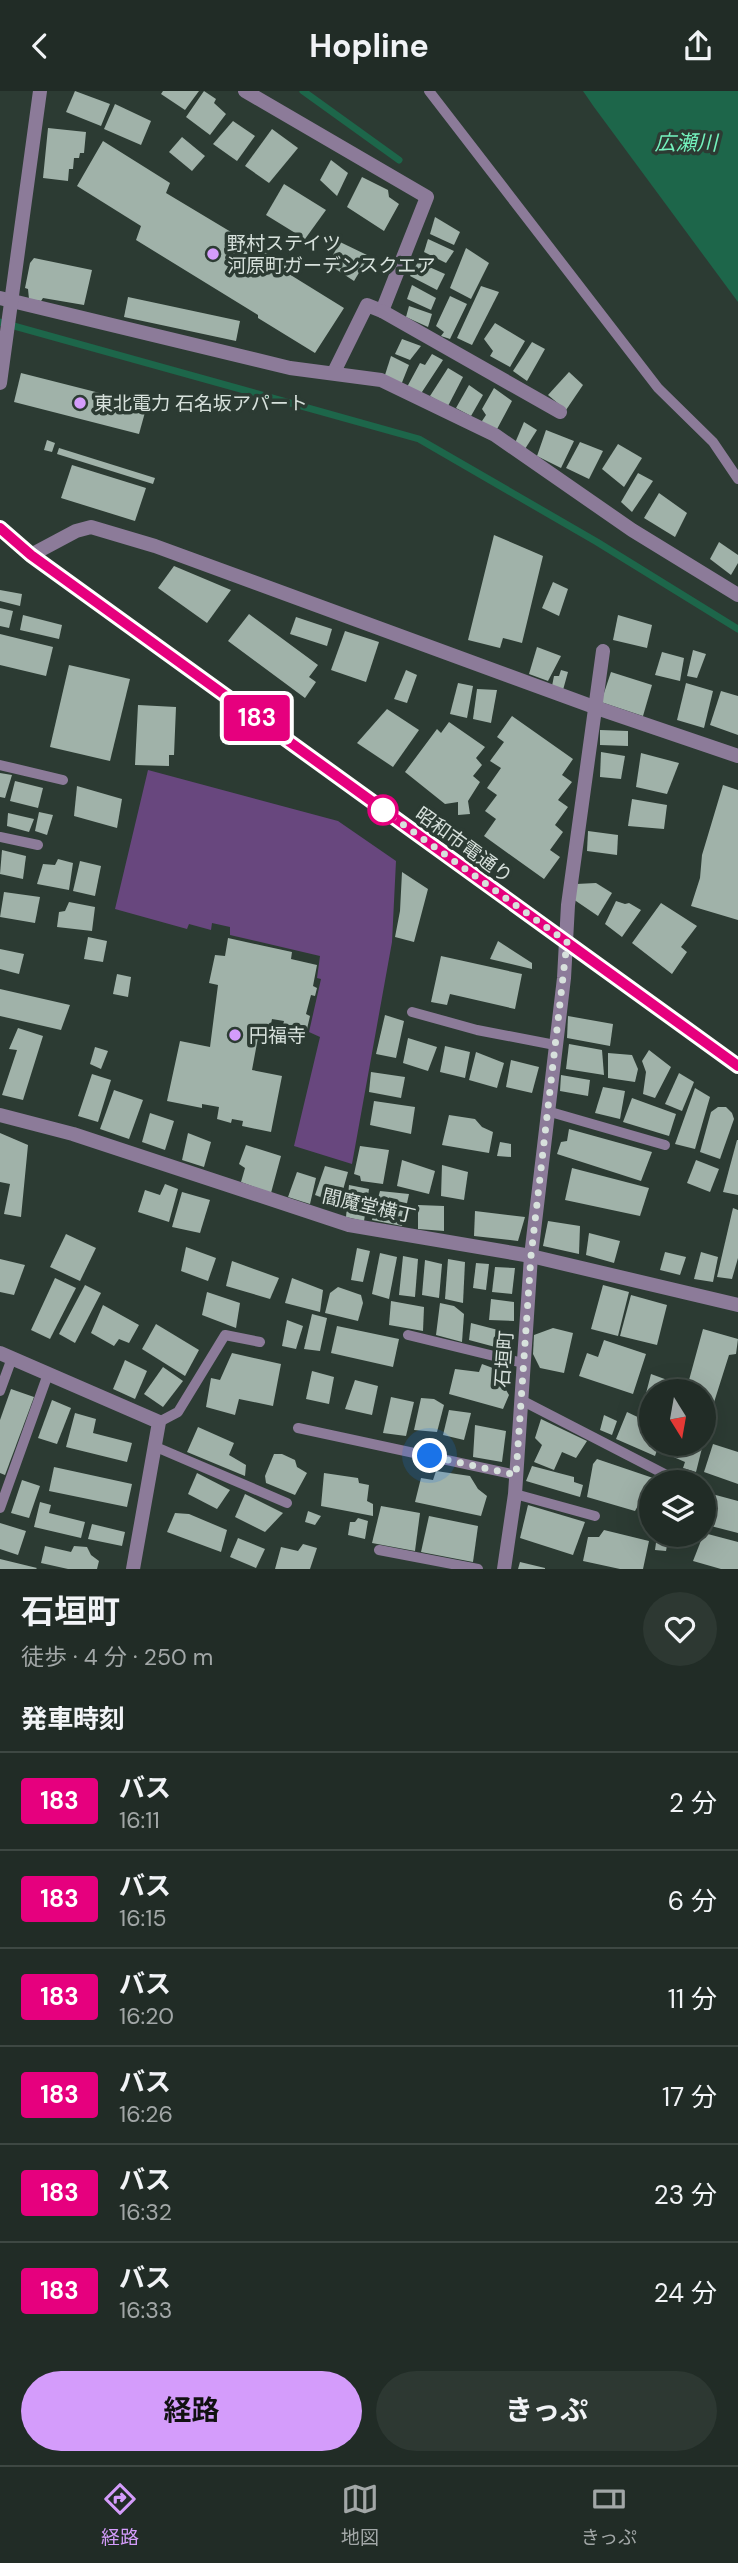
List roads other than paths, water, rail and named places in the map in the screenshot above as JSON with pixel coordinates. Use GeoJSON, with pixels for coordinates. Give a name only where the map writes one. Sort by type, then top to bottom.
{"type":"FeatureCollection","features":[{"type":"Feature","properties":{"kind":"street"},"geometry":{"type":"LineString","coordinates":[[0,383],[5,346],[6,303],[40,91]]}},
{"type":"Feature","properties":{"kind":"street"},"geometry":{"type":"LineString","coordinates":[[245,91],[427,197],[382,311]]}},
{"type":"Feature","properties":{"kind":"street"},"geometry":{"type":"LineString","coordinates":[[6,303],[290,368],[381,380],[495,435],[632,530],[738,595]]}},
{"type":"Feature","properties":{"kind":"street"},"geometry":{"type":"LineString","coordinates":[[334,372],[367,305],[560,412]]}},
{"type":"Feature","properties":{"kind":"street"},"geometry":{"type":"LineString","coordinates":[[31,555],[76,531],[91,527],[155,546],[594,707],[738,756]]}},
{"type":"Feature","properties":{"kind":"street","name":"昭和市電通り"},"geometry":{"type":"LineString","coordinates":[[0,528],[31,555],[738,1066]]}},
{"type":"Feature","properties":{"kind":"street","name":"石垣町"},"geometry":{"type":"LineString","coordinates":[[504,1569],[515,1494],[531,1256],[567,942],[568,905],[603,651]]}},
{"type":"Feature","properties":{"kind":"street","name":"閻魔堂横丁"},"geometry":{"type":"LineString","coordinates":[[0,1115],[74,1134],[349,1225],[531,1256],[738,1305]]}},
{"type":"Feature","properties":{"kind":"street"},"geometry":{"type":"LineString","coordinates":[[6,1356],[159,1422],[137,1568]]}},
{"type":"Feature","properties":{"kind":"lane"},"geometry":{"type":"LineString","coordinates":[[429,91],[658,388],[713,442],[738,479]]}},
{"type":"Feature","properties":{"kind":"lane"},"geometry":{"type":"LineString","coordinates":[[0,765],[63,780]]}},
{"type":"Feature","properties":{"kind":"lane"},"geometry":{"type":"LineString","coordinates":[[0,837],[38,845]]}},
{"type":"Feature","properties":{"kind":"lane"},"geometry":{"type":"LineString","coordinates":[[412,1012],[477,1030],[555,1045]]}},
{"type":"Feature","properties":{"kind":"lane"},"geometry":{"type":"LineString","coordinates":[[547,1111],[665,1145]]}},
{"type":"Feature","properties":{"kind":"lane"},"geometry":{"type":"LineString","coordinates":[[159,1422],[178,1412],[225,1335],[260,1342]]}},
{"type":"Feature","properties":{"kind":"lane"},"geometry":{"type":"LineString","coordinates":[[408,1335],[523,1363]]}},
{"type":"Feature","properties":{"kind":"lane"},"geometry":{"type":"LineString","coordinates":[[0,1391],[6,1356]]}},
{"type":"Feature","properties":{"kind":"lane"},"geometry":{"type":"LineString","coordinates":[[0,1508],[48,1374]]}},
{"type":"Feature","properties":{"kind":"lane"},"geometry":{"type":"LineString","coordinates":[[521,1400],[658,1470]]}},
{"type":"Feature","properties":{"kind":"lane"},"geometry":{"type":"LineString","coordinates":[[298,1427],[516,1475]]}},
{"type":"Feature","properties":{"kind":"lane"},"geometry":{"type":"LineString","coordinates":[[156,1447],[287,1503]]}},
{"type":"Feature","properties":{"kind":"lane"},"geometry":{"type":"LineString","coordinates":[[515,1494],[595,1515]]}},
{"type":"Feature","properties":{"kind":"lane"},"geometry":{"type":"LineString","coordinates":[[379,1550],[478,1569]]}},
{"type":"Feature","properties":{"kind":"water","name":"広瀬川"},"geometry":{"type":"Polygon","coordinates":[[[583,91],[738,91],[738,302],[594,107],[583,91]]]}},
{"type":"Feature","properties":{"kind":"waterway"},"geometry":{"type":"LineString","coordinates":[[303,91],[399,160]]}},
{"type":"Feature","properties":{"kind":"waterway"},"geometry":{"type":"LineString","coordinates":[[0,322],[419,439],[597,542],[738,629]]}},
{"type":"Feature","properties":{"kind":"place","name":"野村ステイツ 河原町ガーデンスクエア"},"geometry":{"type":"Point","coordinates":[213,254]}},
{"type":"Feature","properties":{"kind":"place","name":"東北電力 石名坂アパート"},"geometry":{"type":"Point","coordinates":[80,403]}},
{"type":"Feature","properties":{"kind":"place","name":"円福寺"},"geometry":{"type":"Point","coordinates":[235,1035]}}]}
